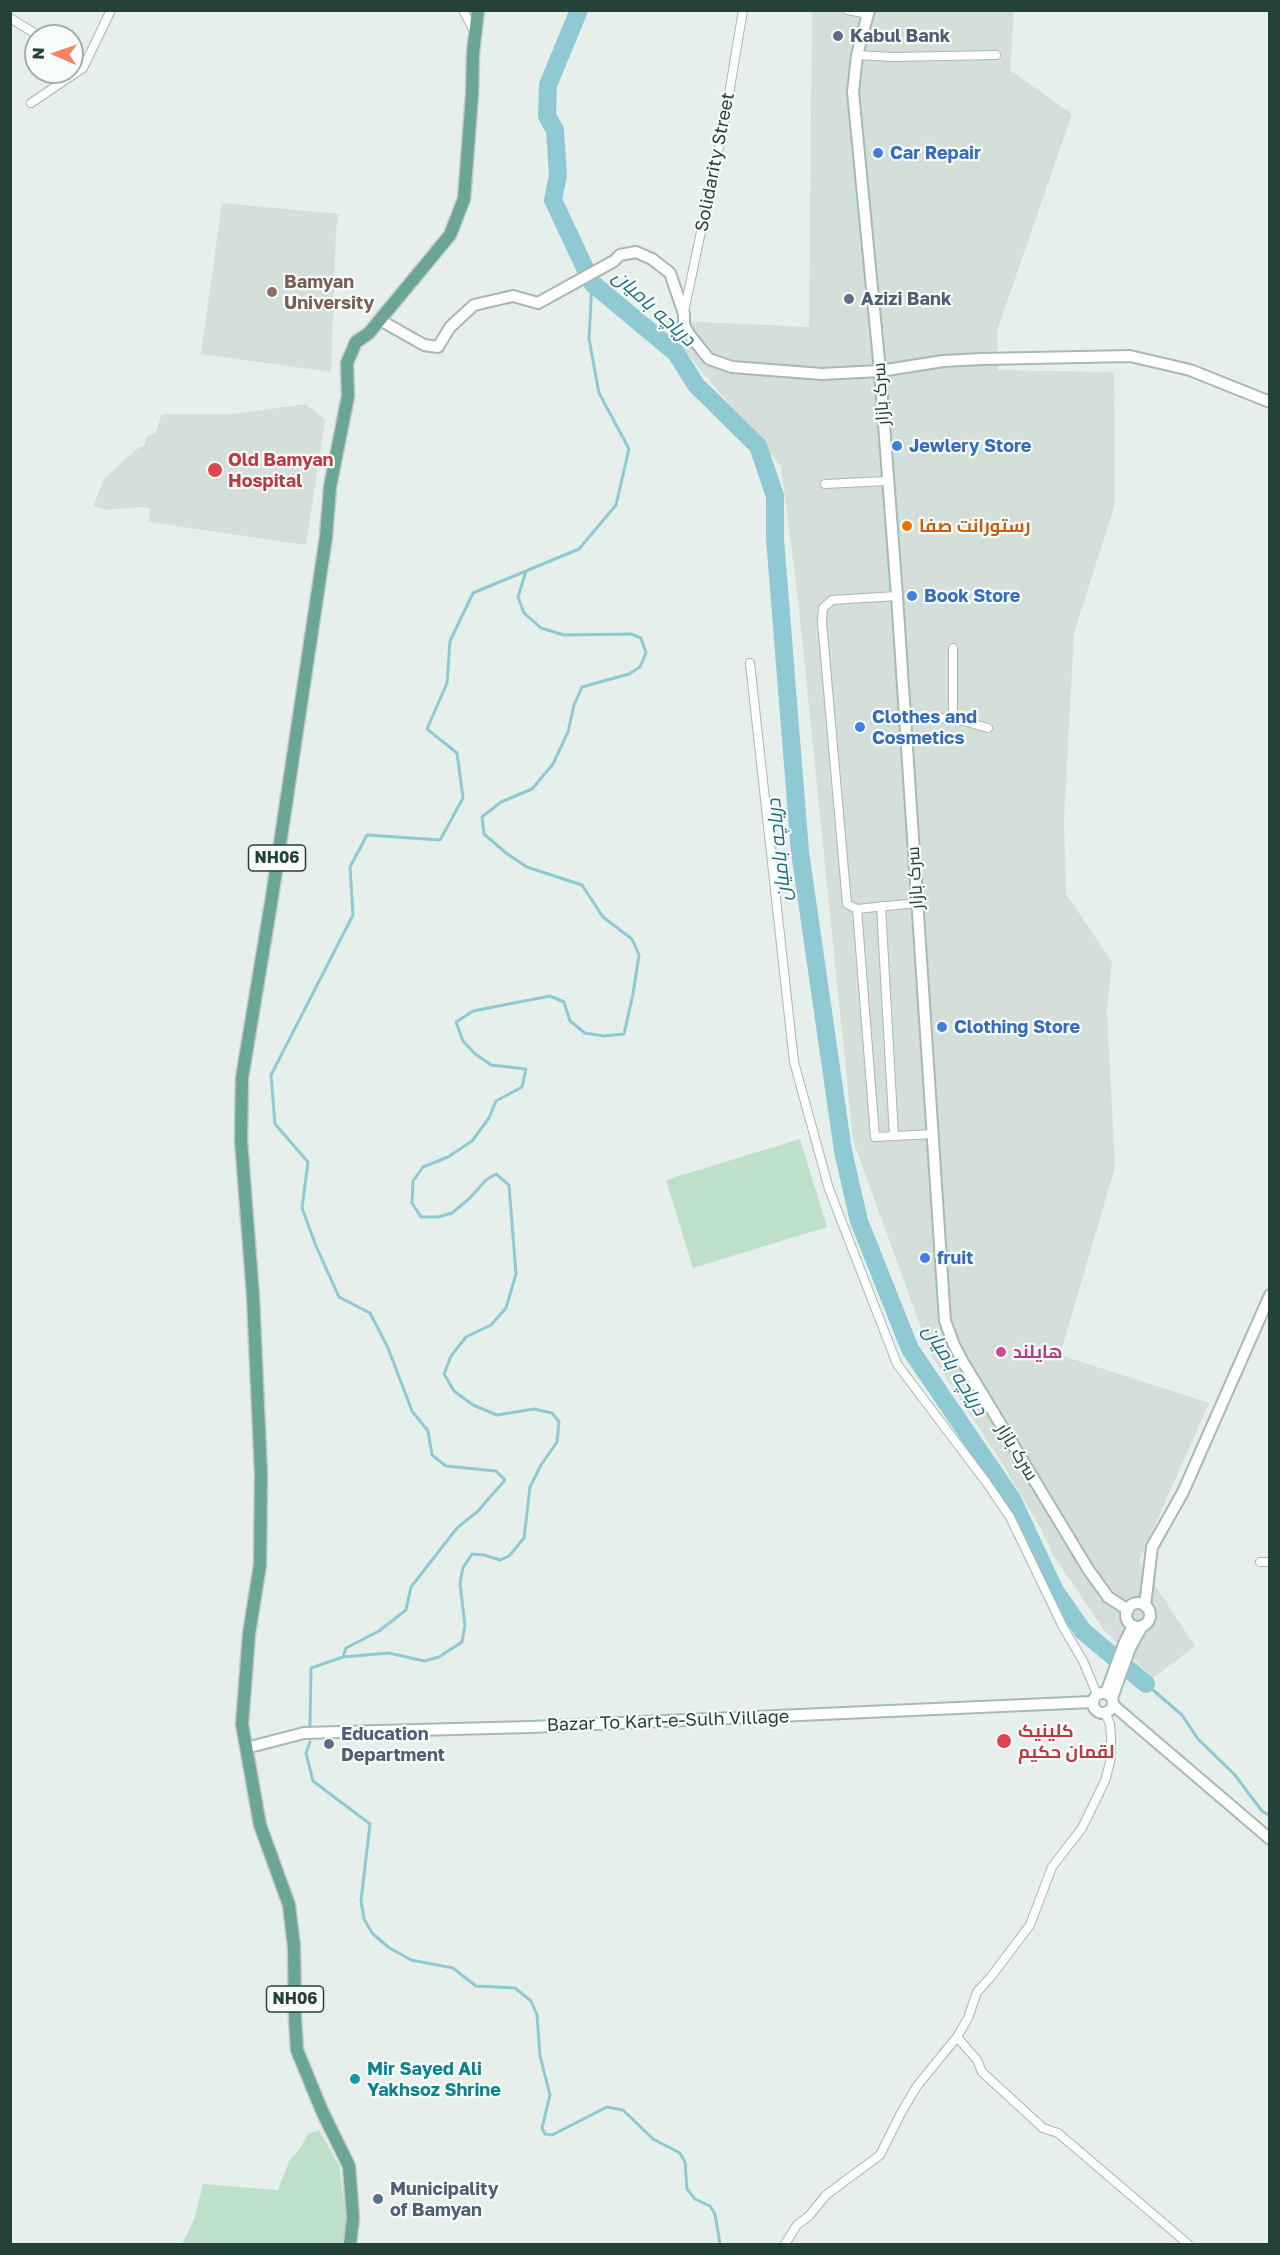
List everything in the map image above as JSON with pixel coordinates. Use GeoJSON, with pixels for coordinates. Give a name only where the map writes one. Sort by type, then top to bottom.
{"type":"FeatureCollection","features":[{"type":"Feature","properties":{"kind":"main road","name":"NH06"},"geometry":{"type":"LineString","coordinates":[[350,2244],[353,2218],[349,2166],[322,2111],[297,2050],[294,1947],[289,1905],[260,1825],[242,1724],[249,1634],[260,1565],[261,1474],[253,1296],[242,1140],[242,1078],[272,897],[324,548],[330,487],[348,396],[347,363],[356,342],[369,333],[450,235],[464,199],[478,10]]}},
{"type":"Feature","properties":{"kind":"main road","name":"سرک بازار"},"geometry":{"type":"LineString","coordinates":[[868,12],[857,55],[853,92],[880,371],[897,597],[945,1321],[954,1345],[1088,1569],[1108,1598],[1128,1610]]}},
{"type":"Feature","properties":{"kind":"main road"},"geometry":{"type":"LineString","coordinates":[[380,320],[424,345],[438,347],[450,327],[474,305],[513,296],[538,303],[614,261],[620,255],[636,252],[652,259],[670,273],[689,334],[709,359],[732,367],[822,374],[880,371],[943,361],[1052,356],[1130,357],[1190,370],[1269,402]]}},
{"type":"Feature","properties":{"kind":"main road"},"geometry":{"type":"LineString","coordinates":[[1145,1606],[1152,1547],[1183,1492],[1269,1295]]}},
{"type":"Feature","properties":{"kind":"main road"},"geometry":{"type":"LineString","coordinates":[[1137,1626],[1127,1618],[1128,1610],[1136,1604],[1145,1606],[1149,1611],[1149,1617],[1147,1623],[1137,1626],[1104,1701],[1269,1839]]}},
{"type":"Feature","properties":{"kind":"main road","name":"Bazar To Kart-e-Sulh Village"},"geometry":{"type":"LineString","coordinates":[[246,1748],[304,1733],[530,1727],[1104,1701]]}},
{"type":"Feature","properties":{"kind":"street"},"geometry":{"type":"LineString","coordinates":[[84,64],[111,10]]}},
{"type":"Feature","properties":{"kind":"street"},"geometry":{"type":"LineString","coordinates":[[463,10],[475,32]]}},
{"type":"Feature","properties":{"kind":"street","name":"Solidarity Street"},"geometry":{"type":"LineString","coordinates":[[684,314],[725,118],[744,10]]}},
{"type":"Feature","properties":{"kind":"street"},"geometry":{"type":"LineString","coordinates":[[847,10],[868,12]]}},
{"type":"Feature","properties":{"kind":"street"},"geometry":{"type":"LineString","coordinates":[[10,18],[24,27]]}},
{"type":"Feature","properties":{"kind":"street"},"geometry":{"type":"LineString","coordinates":[[857,55],[893,57],[996,55]]}},
{"type":"Feature","properties":{"kind":"street"},"geometry":{"type":"LineString","coordinates":[[31,103],[59,84]]}},
{"type":"Feature","properties":{"kind":"street"},"geometry":{"type":"LineString","coordinates":[[825,484],[887,481]]}},
{"type":"Feature","properties":{"kind":"street"},"geometry":{"type":"LineString","coordinates":[[897,597],[832,600],[823,608],[822,622],[847,904],[857,909],[916,903]]}},
{"type":"Feature","properties":{"kind":"street"},"geometry":{"type":"LineString","coordinates":[[952,648],[953,718]]}},
{"type":"Feature","properties":{"kind":"street"},"geometry":{"type":"LineString","coordinates":[[750,663],[794,1062],[829,1190],[897,1364],[1010,1517],[1063,1628],[1104,1701],[1111,1736],[1106,1781],[1082,1828],[1052,1867],[1030,1925],[977,1992],[968,2018],[957,2037],[917,2086],[880,2155],[826,2195],[809,2216],[796,2225],[785,2244]]}},
{"type":"Feature","properties":{"kind":"street"},"geometry":{"type":"LineString","coordinates":[[904,720],[953,718],[988,728]]}},
{"type":"Feature","properties":{"kind":"street"},"geometry":{"type":"LineString","coordinates":[[881,906],[894,1136]]}},
{"type":"Feature","properties":{"kind":"street"},"geometry":{"type":"LineString","coordinates":[[857,909],[875,1137],[933,1134]]}},
{"type":"Feature","properties":{"kind":"street"},"geometry":{"type":"LineString","coordinates":[[1260,1562],[1269,1562]]}},
{"type":"Feature","properties":{"kind":"street"},"geometry":{"type":"LineString","coordinates":[[957,2037],[977,2060],[982,2072],[1043,2128],[1058,2133],[1188,2244]]}},
{"type":"Feature","properties":{"kind":"shaded area"},"geometry":{"type":"Polygon","coordinates":[[[812,11],[1014,11],[1010,70],[1072,114],[997,331],[998,370],[1114,372],[1115,504],[1074,633],[1064,821],[1066,894],[1112,962],[1107,1010],[1115,1167],[1060,1355],[1209,1403],[1139,1561],[1195,1646],[1153,1678],[1104,1630],[1053,1555],[1040,1527],[1003,1465],[930,1353],[853,1140],[798,599],[781,466],[659,320],[809,327],[812,11]]]}},
{"type":"Feature","properties":{"kind":"shaded area","name":"Bamyan University"},"geometry":{"type":"Polygon","coordinates":[[[222,203],[339,214],[336,229],[331,372],[201,354],[222,203]]]}},
{"type":"Feature","properties":{"kind":"shaded area","name":"Old Bamyan Hospital"},"geometry":{"type":"Polygon","coordinates":[[[306,404],[325,420],[306,545],[149,522],[150,508],[105,510],[93,506],[104,479],[141,446],[144,447],[147,436],[155,434],[162,414],[234,414],[306,404]]]}},
{"type":"Feature","properties":{"kind":"green space"},"geometry":{"type":"Polygon","coordinates":[[[800,1139],[827,1227],[693,1268],[666,1180],[800,1139]]]}},
{"type":"Feature","properties":{"kind":"green space"},"geometry":{"type":"Polygon","coordinates":[[[319,2130],[339,2165],[347,2223],[343,2244],[182,2244],[194,2220],[203,2184],[278,2190],[289,2161],[299,2150],[308,2134],[319,2130]]]}},
{"type":"Feature","properties":{"kind":"waterway","name":"دریاچه بامیان"},"geometry":{"type":"LineString","coordinates":[[579,10],[548,85],[547,116],[555,130],[558,175],[553,200],[592,283],[676,353],[696,385],[758,446],[775,496],[775,539],[800,852],[843,1151],[859,1221],[910,1349],[1012,1499],[1055,1591],[1083,1631],[1146,1684]]}},
{"type":"Feature","properties":{"kind":"waterway"},"geometry":{"type":"LineString","coordinates":[[310,1725],[311,1668],[343,1657],[346,1648],[379,1631],[406,1610],[411,1587],[457,1528],[478,1511],[505,1480],[496,1471],[446,1466],[432,1455],[428,1431],[412,1411],[388,1348],[370,1313],[339,1297],[302,1208],[308,1162],[275,1124],[271,1075],[353,915],[350,867],[367,835],[440,840],[463,798],[457,753],[427,729],[447,683],[450,641],[473,593],[579,549],[616,505],[629,449],[599,393],[589,339],[592,283]]}},
{"type":"Feature","properties":{"kind":"waterway"},"geometry":{"type":"LineString","coordinates":[[343,1657],[389,1653],[424,1661],[439,1657],[462,1642],[465,1626],[460,1583],[463,1568],[472,1554],[500,1560],[509,1556],[524,1538],[530,1487],[541,1465],[557,1442],[559,1422],[552,1413],[534,1409],[497,1415],[473,1405],[454,1391],[444,1374],[451,1356],[466,1337],[491,1325],[506,1308],[516,1274],[509,1185],[496,1174],[486,1180],[452,1213],[438,1217],[421,1217],[412,1203],[413,1181],[423,1167],[448,1157],[472,1141],[489,1118],[496,1101],[522,1087],[526,1069],[491,1065],[474,1053],[463,1041],[456,1022],[473,1011],[550,996],[564,1002],[570,1021],[585,1033],[604,1036],[624,1034],[633,994],[639,955],[632,939],[603,917],[582,885],[527,867],[484,834],[482,817],[501,802],[532,789],[553,764],[568,732],[574,705],[582,687],[629,674],[640,667],[646,653],[641,638],[631,634],[564,635],[541,628],[524,613],[518,597],[526,571]]}},
{"type":"Feature","properties":{"kind":"waterway"},"geometry":{"type":"LineString","coordinates":[[1146,1684],[1182,1715],[1198,1739],[1234,1774],[1262,1811],[1270,1816]]}},
{"type":"Feature","properties":{"kind":"waterway"},"geometry":{"type":"LineString","coordinates":[[310,1742],[306,1753],[313,1781],[370,1824],[361,1901],[364,1919],[372,1933],[388,1947],[411,1960],[453,1968],[476,1986],[515,1988],[531,2001],[537,2015],[540,2056],[550,2095],[542,2128],[545,2134],[552,2135],[607,2107],[623,2110],[653,2139],[680,2153],[685,2162],[687,2189],[695,2199],[710,2206],[715,2214],[720,2244]]}},
{"type":"Feature","properties":{"kind":"place","name":"Kabul Bank"},"geometry":{"type":"Point","coordinates":[838,36]}},
{"type":"Feature","properties":{"kind":"place","name":"Car Repair"},"geometry":{"type":"Point","coordinates":[878,153]}},
{"type":"Feature","properties":{"kind":"place","name":"Bamyan University"},"geometry":{"type":"Point","coordinates":[272,292]}},
{"type":"Feature","properties":{"kind":"place","name":"Azizi Bank"},"geometry":{"type":"Point","coordinates":[849,299]}},
{"type":"Feature","properties":{"kind":"place","name":"Jewlery Store"},"geometry":{"type":"Point","coordinates":[897,446]}},
{"type":"Feature","properties":{"kind":"place","name":"Old Bamyan Hospital"},"geometry":{"type":"Point","coordinates":[215,470]}},
{"type":"Feature","properties":{"kind":"place","name":"رستورانت صفا"},"geometry":{"type":"Point","coordinates":[907,526]}},
{"type":"Feature","properties":{"kind":"place","name":"Book Store"},"geometry":{"type":"Point","coordinates":[912,596]}},
{"type":"Feature","properties":{"kind":"place","name":"Clothes and Cosmetics"},"geometry":{"type":"Point","coordinates":[860,727]}},
{"type":"Feature","properties":{"kind":"place","name":"Clothing Store"},"geometry":{"type":"Point","coordinates":[942,1027]}},
{"type":"Feature","properties":{"kind":"place","name":"fruit"},"geometry":{"type":"Point","coordinates":[925,1258]}},
{"type":"Feature","properties":{"kind":"place","name":"هایلند"},"geometry":{"type":"Point","coordinates":[1001,1352]}},
{"type":"Feature","properties":{"kind":"place","name":"کلینیک لقمان حکیم"},"geometry":{"type":"Point","coordinates":[1004,1741]}},
{"type":"Feature","properties":{"kind":"place","name":"Education Department"},"geometry":{"type":"Point","coordinates":[329,1744]}},
{"type":"Feature","properties":{"kind":"place","name":"Mir Sayed Ali Yakhsoz Shrine"},"geometry":{"type":"Point","coordinates":[355,2079]}},
{"type":"Feature","properties":{"kind":"place","name":"Municipality of Bamyan"},"geometry":{"type":"Point","coordinates":[378,2199]}}]}
